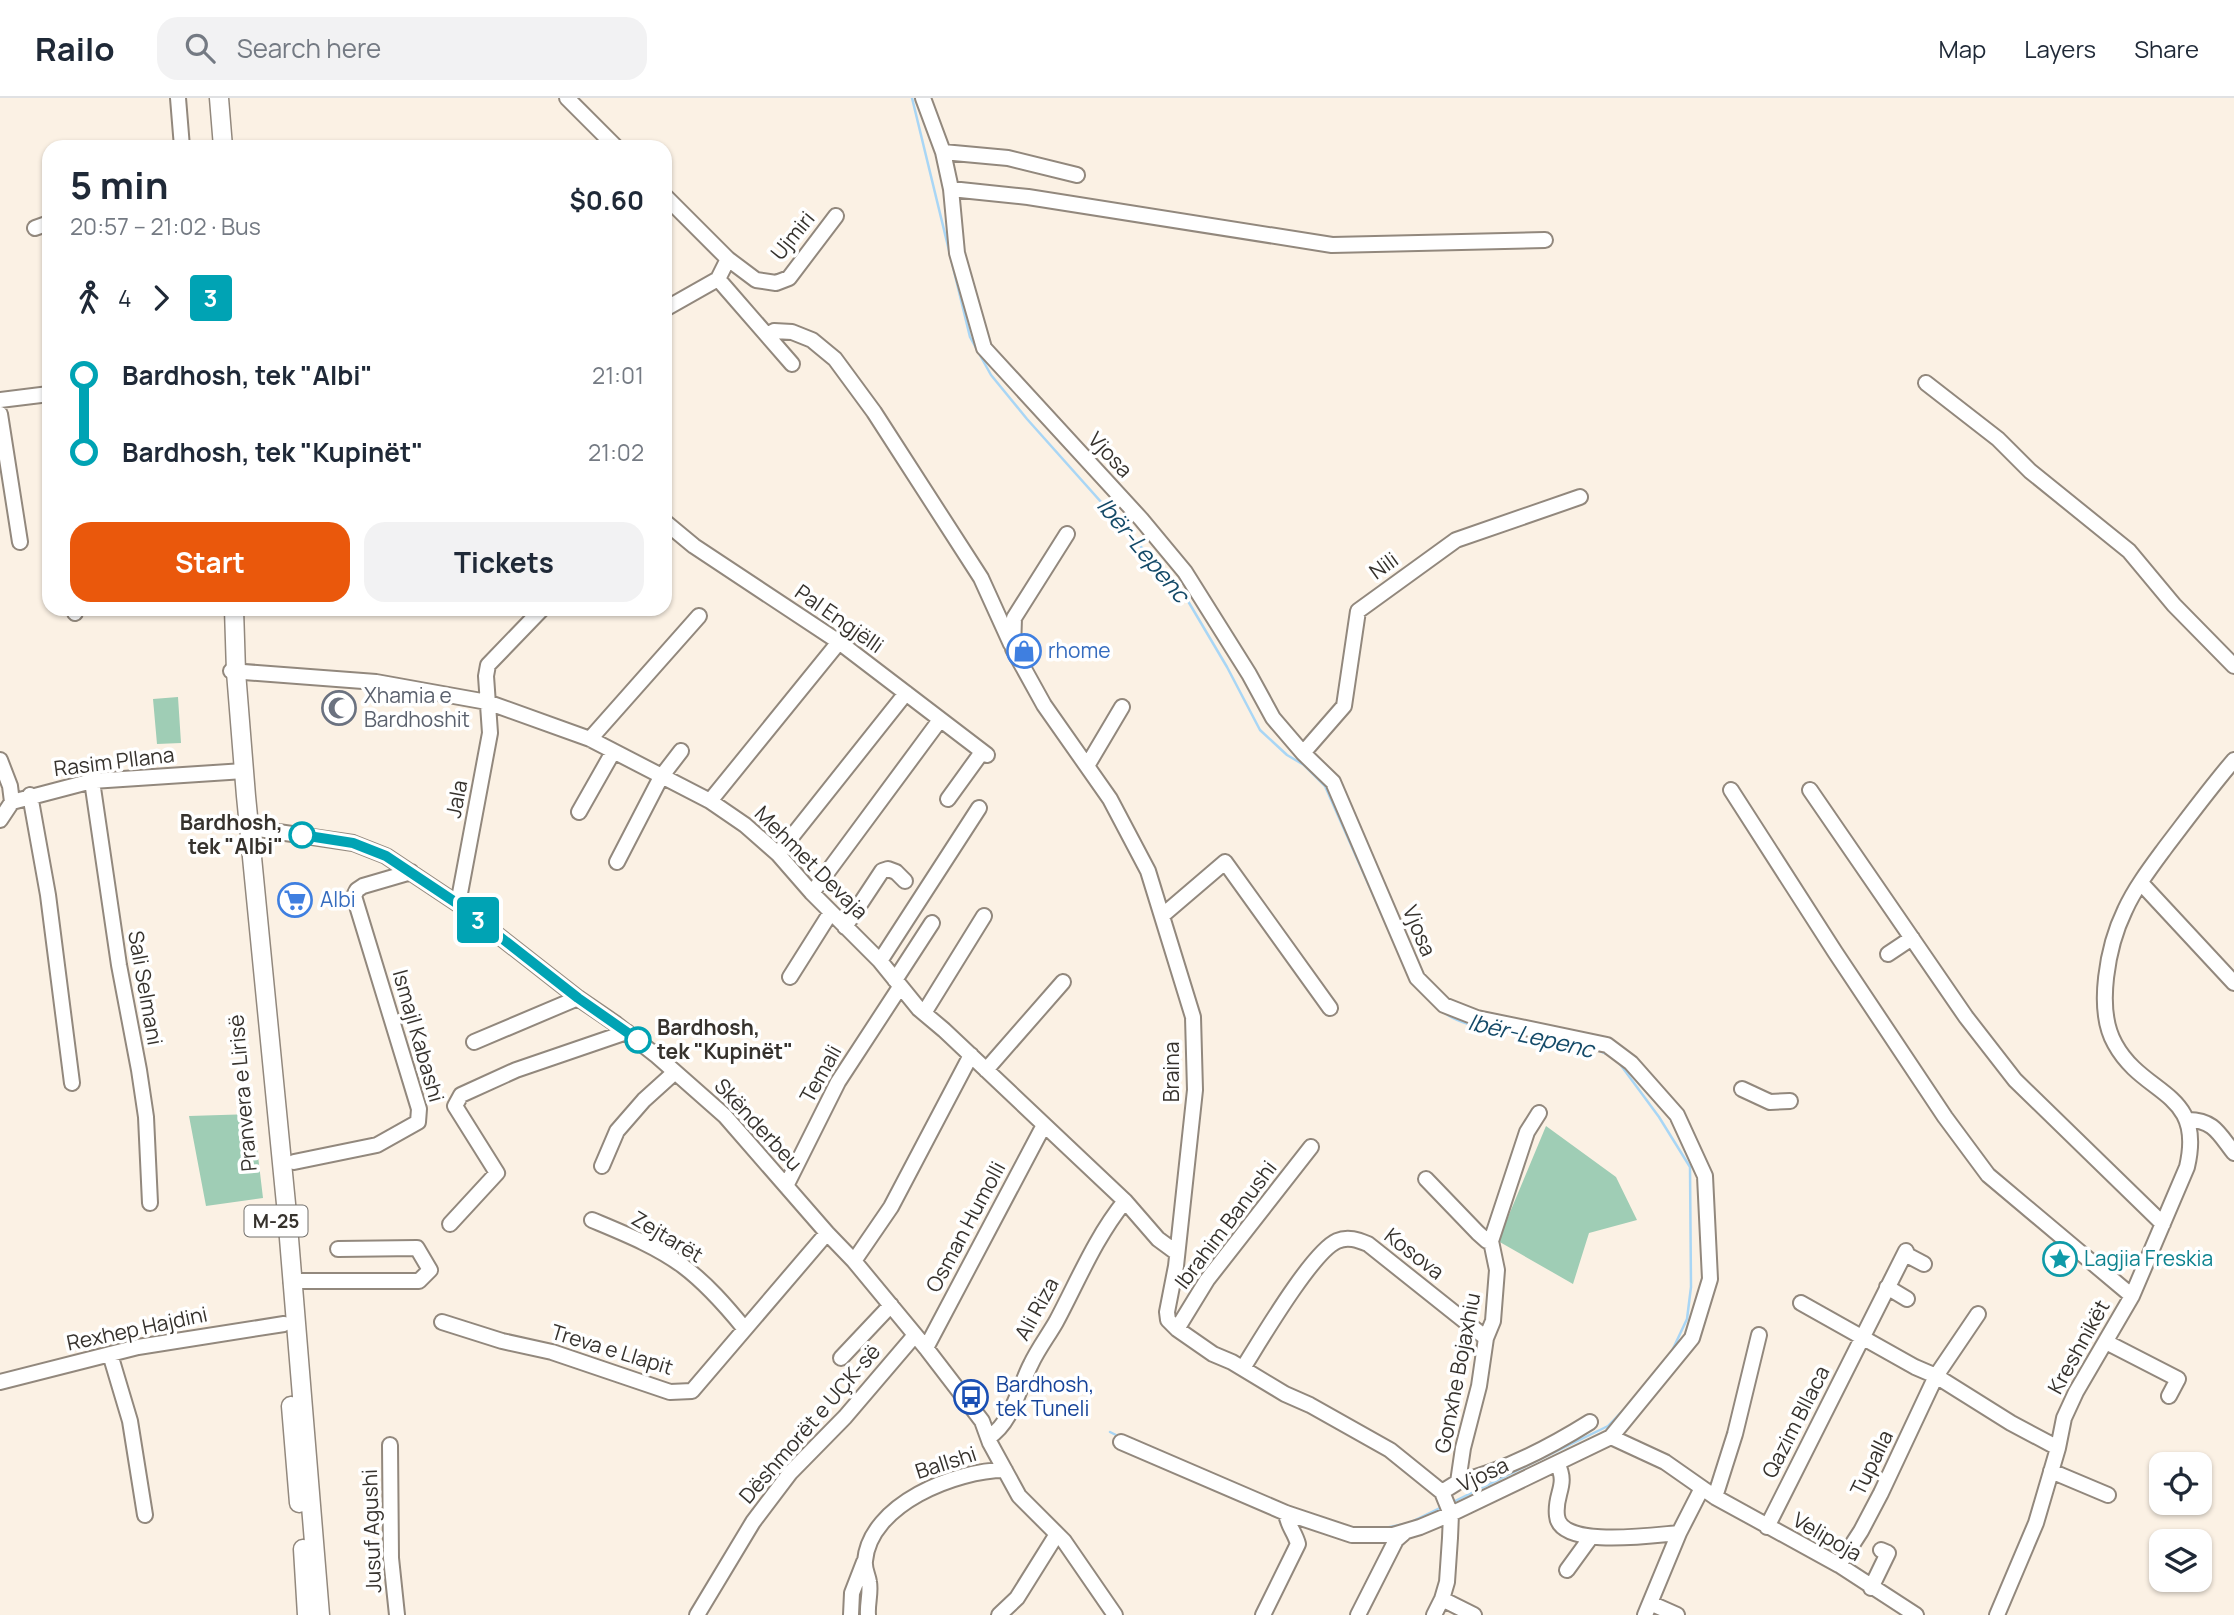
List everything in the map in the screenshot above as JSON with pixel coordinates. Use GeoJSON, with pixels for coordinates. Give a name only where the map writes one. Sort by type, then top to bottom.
{"type":"FeatureCollection","features":[{"type":"Feature","properties":{"kind":"main road"},"geometry":{"type":"LineString","coordinates":[[217,98],[217,140]]}},
{"type":"Feature","properties":{"kind":"main road"},"geometry":{"type":"LineString","coordinates":[[217,98],[222,140]]}},
{"type":"Feature","properties":{"kind":"main road","name":"Pranvera e Lirisë"},"geometry":{"type":"LineString","coordinates":[[235,616],[234,671],[242,772],[320,1615]]}},
{"type":"Feature","properties":{"kind":"main road","name":"Pranvera e Lirisë"},"geometry":{"type":"LineString","coordinates":[[247,827],[307,1615]]}},
{"type":"Feature","properties":{"kind":"street"},"geometry":{"type":"LineString","coordinates":[[178,98],[181,140]]}},
{"type":"Feature","properties":{"kind":"street"},"geometry":{"type":"LineString","coordinates":[[567,98],[609,140]]}},
{"type":"Feature","properties":{"kind":"street","name":"Vjosa"},"geometry":{"type":"LineString","coordinates":[[923,98],[943,152],[951,189],[957,253],[984,348],[1141,519],[1185,572],[1249,674],[1273,718],[1303,753],[1334,782],[1417,978],[1444,1006],[1477,1018],[1607,1045],[1631,1063],[1677,1115],[1703,1171],[1710,1279],[1692,1338],[1611,1437],[1451,1514],[1449,1556],[1442,1599],[1434,1615]]}},
{"type":"Feature","properties":{"kind":"street"},"geometry":{"type":"LineString","coordinates":[[943,152],[1007,158],[1077,174]]}},
{"type":"Feature","properties":{"kind":"street"},"geometry":{"type":"LineString","coordinates":[[951,189],[1028,197],[1332,245],[1545,240]]}},
{"type":"Feature","properties":{"kind":"street","name":"Ujmiri"},"geometry":{"type":"LineString","coordinates":[[672,203],[728,259],[756,280],[776,283],[789,278],[836,216]]}},
{"type":"Feature","properties":{"kind":"street"},"geometry":{"type":"LineString","coordinates":[[672,305],[718,279],[728,259]]}},
{"type":"Feature","properties":{"kind":"street"},"geometry":{"type":"LineString","coordinates":[[718,279],[792,364]]}},
{"type":"Feature","properties":{"kind":"street","name":"Braina"},"geometry":{"type":"LineString","coordinates":[[767,335],[774,331],[792,332],[812,340],[835,359],[874,412],[981,578],[1013,649],[1044,705],[1110,799],[1148,872],[1193,1017],[1195,1090],[1177,1253],[1167,1312],[1168,1320],[1177,1329]]}},
{"type":"Feature","properties":{"kind":"street"},"geometry":{"type":"LineString","coordinates":[[1926,383],[1998,439],[2030,471],[2129,551],[2175,605],[2234,666]]}},
{"type":"Feature","properties":{"kind":"street"},"geometry":{"type":"LineString","coordinates":[[0,400],[42,394]]}},
{"type":"Feature","properties":{"kind":"street"},"geometry":{"type":"LineString","coordinates":[[0,414],[20,541]]}},
{"type":"Feature","properties":{"kind":"street","name":"Nili"},"geometry":{"type":"LineString","coordinates":[[1303,753],[1344,706],[1358,611],[1456,540],[1580,497]]}},
{"type":"Feature","properties":{"kind":"street","name":"Pal Engjëlli"},"geometry":{"type":"LineString","coordinates":[[672,528],[694,546],[839,642],[985,753],[948,799]]}},
{"type":"Feature","properties":{"kind":"street"},"geometry":{"type":"LineString","coordinates":[[1013,649],[1014,618],[1068,534]]}},
{"type":"Feature","properties":{"kind":"street","name":"Jala"},"geometry":{"type":"LineString","coordinates":[[458,904],[490,733],[488,665],[534,616]]}},
{"type":"Feature","properties":{"kind":"street"},"geometry":{"type":"LineString","coordinates":[[590,738],[699,616]]}},
{"type":"Feature","properties":{"kind":"street"},"geometry":{"type":"LineString","coordinates":[[710,802],[839,642]]}},
{"type":"Feature","properties":{"kind":"street","name":"Mehmet Devaja"},"geometry":{"type":"LineString","coordinates":[[234,671],[376,682],[487,702],[590,738],[710,802],[745,825],[778,854],[812,893],[880,961],[924,1013],[1125,1201],[1158,1239],[1177,1253]]}},
{"type":"Feature","properties":{"kind":"street"},"geometry":{"type":"LineString","coordinates":[[778,854],[906,693]]}},
{"type":"Feature","properties":{"kind":"street"},"geometry":{"type":"LineString","coordinates":[[1087,766],[1122,707]]}},
{"type":"Feature","properties":{"kind":"street"},"geometry":{"type":"LineString","coordinates":[[812,893],[937,724]]}},
{"type":"Feature","properties":{"kind":"street"},"geometry":{"type":"LineString","coordinates":[[617,862],[662,777],[681,751]]}},
{"type":"Feature","properties":{"kind":"street"},"geometry":{"type":"LineString","coordinates":[[579,812],[613,752]]}},
{"type":"Feature","properties":{"kind":"street"},"geometry":{"type":"LineString","coordinates":[[0,760],[10,786],[12,802],[0,820]]}},
{"type":"Feature","properties":{"kind":"street"},"geometry":{"type":"LineString","coordinates":[[2234,760],[2185,821],[2125,910],[2116,933],[2105,994],[2107,1023],[2123,1056],[2180,1108],[2188,1120],[2204,1120],[2215,1128],[2234,1153]]}},
{"type":"Feature","properties":{"kind":"street","name":"Rasim Pllana"},"geometry":{"type":"LineString","coordinates":[[12,802],[30,795],[92,781],[242,772]]}},
{"type":"Feature","properties":{"kind":"street","name":"Sali Selmani"},"geometry":{"type":"LineString","coordinates":[[92,781],[119,965],[144,1106],[150,1203]]}},
{"type":"Feature","properties":{"kind":"street"},"geometry":{"type":"LineString","coordinates":[[1731,790],[1945,1117],[1988,1175],[2132,1296]]}},
{"type":"Feature","properties":{"kind":"street"},"geometry":{"type":"LineString","coordinates":[[1810,790],[1966,1017],[2015,1080],[2163,1223]]}},
{"type":"Feature","properties":{"kind":"street"},"geometry":{"type":"LineString","coordinates":[[30,795],[48,895],[72,1083]]}},
{"type":"Feature","properties":{"kind":"street"},"geometry":{"type":"LineString","coordinates":[[880,961],[979,808]]}},
{"type":"Feature","properties":{"kind":"street","name":"Skënderbeu"},"geometry":{"type":"LineString","coordinates":[[247,827],[353,843],[386,856],[458,904],[578,998],[627,1032],[725,1115],[854,1261],[926,1348],[982,1421],[1019,1496],[1060,1538],[1115,1615]]}},
{"type":"Feature","properties":{"kind":"street"},"geometry":{"type":"LineString","coordinates":[[1163,915],[1225,862],[1330,1009]]}},
{"type":"Feature","properties":{"kind":"street"},"geometry":{"type":"LineString","coordinates":[[845,927],[882,871],[888,869],[896,872],[905,881]]}},
{"type":"Feature","properties":{"kind":"street","name":"Ismajl Kabashi"},"geometry":{"type":"LineString","coordinates":[[294,1162],[377,1145],[418,1122],[419,1109],[354,896],[363,886],[411,872]]}},
{"type":"Feature","properties":{"kind":"street"},"geometry":{"type":"LineString","coordinates":[[2141,883],[2234,983]]}},
{"type":"Feature","properties":{"kind":"street"},"geometry":{"type":"LineString","coordinates":[[790,977],[831,912]]}},
{"type":"Feature","properties":{"kind":"street"},"geometry":{"type":"LineString","coordinates":[[924,1013],[984,916]]}},
{"type":"Feature","properties":{"kind":"street","name":"Temali"},"geometry":{"type":"LineString","coordinates":[[786,1186],[838,1082],[932,923]]}},
{"type":"Feature","properties":{"kind":"street"},"geometry":{"type":"LineString","coordinates":[[1888,954],[1912,938]]}},
{"type":"Feature","properties":{"kind":"street"},"geometry":{"type":"LineString","coordinates":[[986,1070],[1063,982]]}},
{"type":"Feature","properties":{"kind":"street"},"geometry":{"type":"LineString","coordinates":[[474,1042],[578,998]]}},
{"type":"Feature","properties":{"kind":"street"},"geometry":{"type":"LineString","coordinates":[[450,1224],[497,1173],[455,1106],[456,1100],[461,1095],[516,1070],[627,1032]]}},
{"type":"Feature","properties":{"kind":"street"},"geometry":{"type":"LineString","coordinates":[[854,1261],[891,1207],[971,1055]]}},
{"type":"Feature","properties":{"kind":"street"},"geometry":{"type":"LineString","coordinates":[[602,1166],[617,1131],[644,1100],[675,1072]]}},
{"type":"Feature","properties":{"kind":"street"},"geometry":{"type":"LineString","coordinates":[[1742,1089],[1770,1102],[1790,1101]]}},
{"type":"Feature","properties":{"kind":"street","name":"Gonxhe Bojaxhiu"},"geometry":{"type":"LineString","coordinates":[[1458,1482],[1463,1448],[1479,1386],[1486,1338],[1493,1321],[1497,1270],[1491,1241],[1527,1132],[1539,1114]]}},
{"type":"Feature","properties":{"kind":"street","name":"Kreshnikët"},"geometry":{"type":"LineString","coordinates":[[1997,1615],[2029,1544],[2052,1471],[2064,1418],[2076,1392],[2132,1296],[2187,1167],[2191,1148],[2188,1120]]}},
{"type":"Feature","properties":{"kind":"street","name":"Osman Humolli"},"geometry":{"type":"LineString","coordinates":[[926,1348],[1044,1125]]}},
{"type":"Feature","properties":{"kind":"street","name":"Ibrahim Banushi"},"geometry":{"type":"LineString","coordinates":[[1177,1329],[1207,1280],[1311,1147]]}},
{"type":"Feature","properties":{"kind":"street"},"geometry":{"type":"LineString","coordinates":[[1426,1179],[1478,1233],[1491,1241]]}},
{"type":"Feature","properties":{"kind":"street","name":"Ali Riza"},"geometry":{"type":"LineString","coordinates":[[990,1440],[1003,1424],[1032,1362],[1055,1324],[1087,1258],[1108,1222],[1125,1201]]}},
{"type":"Feature","properties":{"kind":"street","name":"Zejtarët"},"geometry":{"type":"LineString","coordinates":[[592,1220],[646,1243],[683,1266],[719,1297],[744,1328]]}},
{"type":"Feature","properties":{"kind":"street","name":"Treva e Llapit"},"geometry":{"type":"LineString","coordinates":[[442,1322],[552,1352],[670,1392],[692,1391],[827,1233]]}},
{"type":"Feature","properties":{"kind":"street","name":"Kosova"},"geometry":{"type":"LineString","coordinates":[[1243,1368],[1299,1282],[1326,1249],[1343,1239],[1368,1244],[1486,1338]]}},
{"type":"Feature","properties":{"kind":"street"},"geometry":{"type":"LineString","coordinates":[[291,1281],[419,1281],[430,1270],[416,1248],[338,1249]]}},
{"type":"Feature","properties":{"kind":"street","name":"Qazim Bllaca"},"geometry":{"type":"LineString","coordinates":[[1767,1527],[1905,1253],[1924,1264]]}},
{"type":"Feature","properties":{"kind":"street"},"geometry":{"type":"LineString","coordinates":[[1887,1287],[1907,1299]]}},
{"type":"Feature","properties":{"kind":"street"},"geometry":{"type":"LineString","coordinates":[[1801,1303],[1915,1367],[1937,1376],[2011,1423],[2058,1448]]}},
{"type":"Feature","properties":{"kind":"street"},"geometry":{"type":"LineString","coordinates":[[841,1358],[891,1305]]}},
{"type":"Feature","properties":{"kind":"street"},"geometry":{"type":"LineString","coordinates":[[1937,1376],[1978,1314]]}},
{"type":"Feature","properties":{"kind":"street","name":"Rexhep Hajdini"},"geometry":{"type":"LineString","coordinates":[[0,1382],[110,1354],[285,1324]]}},
{"type":"Feature","properties":{"kind":"street"},"geometry":{"type":"LineString","coordinates":[[1121,1442],[1286,1513],[1352,1535],[1393,1535],[1451,1514],[1443,1495],[1390,1450],[1213,1354],[1177,1329]]}},
{"type":"Feature","properties":{"kind":"street","name":"Dëshmorët e UÇK-së"},"geometry":{"type":"LineString","coordinates":[[697,1615],[753,1522],[790,1473],[845,1417],[915,1335]]}},
{"type":"Feature","properties":{"kind":"street"},"geometry":{"type":"LineString","coordinates":[[1716,1497],[1729,1458],[1759,1335]]}},
{"type":"Feature","properties":{"kind":"street"},"geometry":{"type":"LineString","coordinates":[[2106,1342],[2154,1373],[2178,1379],[2169,1396]]}},
{"type":"Feature","properties":{"kind":"street"},"geometry":{"type":"LineString","coordinates":[[110,1354],[130,1421],[145,1515]]}},
{"type":"Feature","properties":{"kind":"street","name":"Tupalla"},"geometry":{"type":"LineString","coordinates":[[1839,1565],[1881,1493],[1937,1376]]}},
{"type":"Feature","properties":{"kind":"street","name":"Gonxhe Bojaxhiu"},"geometry":{"type":"LineString","coordinates":[[1443,1495],[1458,1482],[1480,1477],[1568,1436],[1590,1422]]}},
{"type":"Feature","properties":{"kind":"street","name":"Velipoja"},"geometry":{"type":"LineString","coordinates":[[1611,1437],[1665,1462],[1716,1497],[1839,1565],[1916,1615]]}},
{"type":"Feature","properties":{"kind":"street","name":"Jusuf Agushi"},"geometry":{"type":"LineString","coordinates":[[390,1444],[391,1558],[397,1615]]}},
{"type":"Feature","properties":{"kind":"street"},"geometry":{"type":"LineString","coordinates":[[1557,1462],[1564,1475],[1556,1509],[1559,1525],[1565,1530],[1591,1536],[1629,1537],[1679,1533]]}},
{"type":"Feature","properties":{"kind":"street","name":"Ballshi"},"geometry":{"type":"LineString","coordinates":[[851,1615],[852,1592],[867,1550],[882,1523],[891,1513],[912,1497],[935,1486],[1003,1467]]}},
{"type":"Feature","properties":{"kind":"street"},"geometry":{"type":"LineString","coordinates":[[2052,1471],[2108,1495]]}},
{"type":"Feature","properties":{"kind":"street"},"geometry":{"type":"LineString","coordinates":[[1677,1615],[1648,1609],[1679,1533],[1702,1488]]}},
{"type":"Feature","properties":{"kind":"street"},"geometry":{"type":"LineString","coordinates":[[1263,1615],[1298,1544],[1287,1522],[1286,1513]]}},
{"type":"Feature","properties":{"kind":"street"},"geometry":{"type":"LineString","coordinates":[[1420,1527],[1440,1532],[1449,1556]]}},
{"type":"Feature","properties":{"kind":"street"},"geometry":{"type":"LineString","coordinates":[[1358,1615],[1396,1541],[1405,1532]]}},
{"type":"Feature","properties":{"kind":"street"},"geometry":{"type":"LineString","coordinates":[[1567,1570],[1591,1536]]}},
{"type":"Feature","properties":{"kind":"street"},"geometry":{"type":"LineString","coordinates":[[999,1615],[1017,1598],[1060,1538]]}},
{"type":"Feature","properties":{"kind":"street"},"geometry":{"type":"LineString","coordinates":[[1871,1588],[1888,1553],[1881,1550]]}},
{"type":"Feature","properties":{"kind":"street"},"geometry":{"type":"LineString","coordinates":[[864,1562],[869,1583],[868,1615]]}},
{"type":"Feature","properties":{"kind":"street"},"geometry":{"type":"LineString","coordinates":[[1442,1599],[1474,1615]]}},
{"type":"Feature","properties":{"kind":"green space"},"geometry":{"type":"Polygon","coordinates":[[[178,697],[181,743],[157,744],[153,699],[178,697]]]}},
{"type":"Feature","properties":{"kind":"green space"},"geometry":{"type":"Polygon","coordinates":[[[253,1114],[263,1198],[206,1206],[189,1116],[253,1114]]]}},
{"type":"Feature","properties":{"kind":"green space"},"geometry":{"type":"Polygon","coordinates":[[[1546,1126],[1616,1177],[1637,1220],[1589,1233],[1573,1284],[1498,1241],[1546,1126]]]}},
{"type":"Feature","properties":{"kind":"waterway","name":"Ibër-Lepenc"},"geometry":{"type":"LineString","coordinates":[[912,98],[970,337],[991,375],[1185,596],[1260,730],[1287,755],[1304,765],[1325,786],[1404,965]]}},
{"type":"Feature","properties":{"kind":"waterway","name":"Ibër-Lepenc"},"geometry":{"type":"LineString","coordinates":[[1433,1003],[1463,1022],[1524,1035]]}},
{"type":"Feature","properties":{"kind":"waterway","name":"Ibër-Lepenc"},"geometry":{"type":"LineString","coordinates":[[1592,1048],[1612,1056]]}},
{"type":"Feature","properties":{"kind":"waterway","name":"Ibër-Lepenc"},"geometry":{"type":"LineString","coordinates":[[1617,1060],[1659,1117],[1690,1167],[1691,1287],[1687,1319],[1671,1353]]}},
{"type":"Feature","properties":{"kind":"waterway","name":"Ibër-Lepenc"},"geometry":{"type":"LineString","coordinates":[[1453,1502],[1608,1426],[1632,1401]]}},
{"type":"Feature","properties":{"kind":"waterway","name":"Ibër-Lepenc"},"geometry":{"type":"LineString","coordinates":[[1110,1432],[1120,1437]]}},
{"type":"Feature","properties":{"kind":"waterway","name":"Ibër-Lepenc"},"geometry":{"type":"LineString","coordinates":[[1385,1528],[1409,1523],[1444,1506]]}},
{"type":"Feature","properties":{"kind":"waterway","name":"Ibër-Lepenc"},"geometry":{"type":"LineString","coordinates":[[1350,1528],[1364,1528]]}},
{"type":"Feature","properties":{"kind":"bus line","name":"3"},"geometry":{"type":"LineString","coordinates":[[302,835],[353,843],[386,856],[458,904],[578,998],[638,1040]]}},
{"type":"Feature","properties":{"kind":"place","name":"rhome"},"geometry":{"type":"Point","coordinates":[1024,651]}},
{"type":"Feature","properties":{"kind":"place","name":"Xhamia e Bardhoshit"},"geometry":{"type":"Point","coordinates":[339,708]}},
{"type":"Feature","properties":{"kind":"place","name":"Bardhosh, tek \"Albi\""},"geometry":{"type":"Point","coordinates":[302,835]}},
{"type":"Feature","properties":{"kind":"place","name":"Albi"},"geometry":{"type":"Point","coordinates":[295,900]}},
{"type":"Feature","properties":{"kind":"place","name":"Bardhosh, tek \"Kupinët\""},"geometry":{"type":"Point","coordinates":[638,1040]}},
{"type":"Feature","properties":{"kind":"place","name":"Lagjia Freskia"},"geometry":{"type":"Point","coordinates":[2060,1259]}},
{"type":"Feature","properties":{"kind":"place","name":"Bardhosh, tek Tuneli"},"geometry":{"type":"Point","coordinates":[971,1397]}}]}
